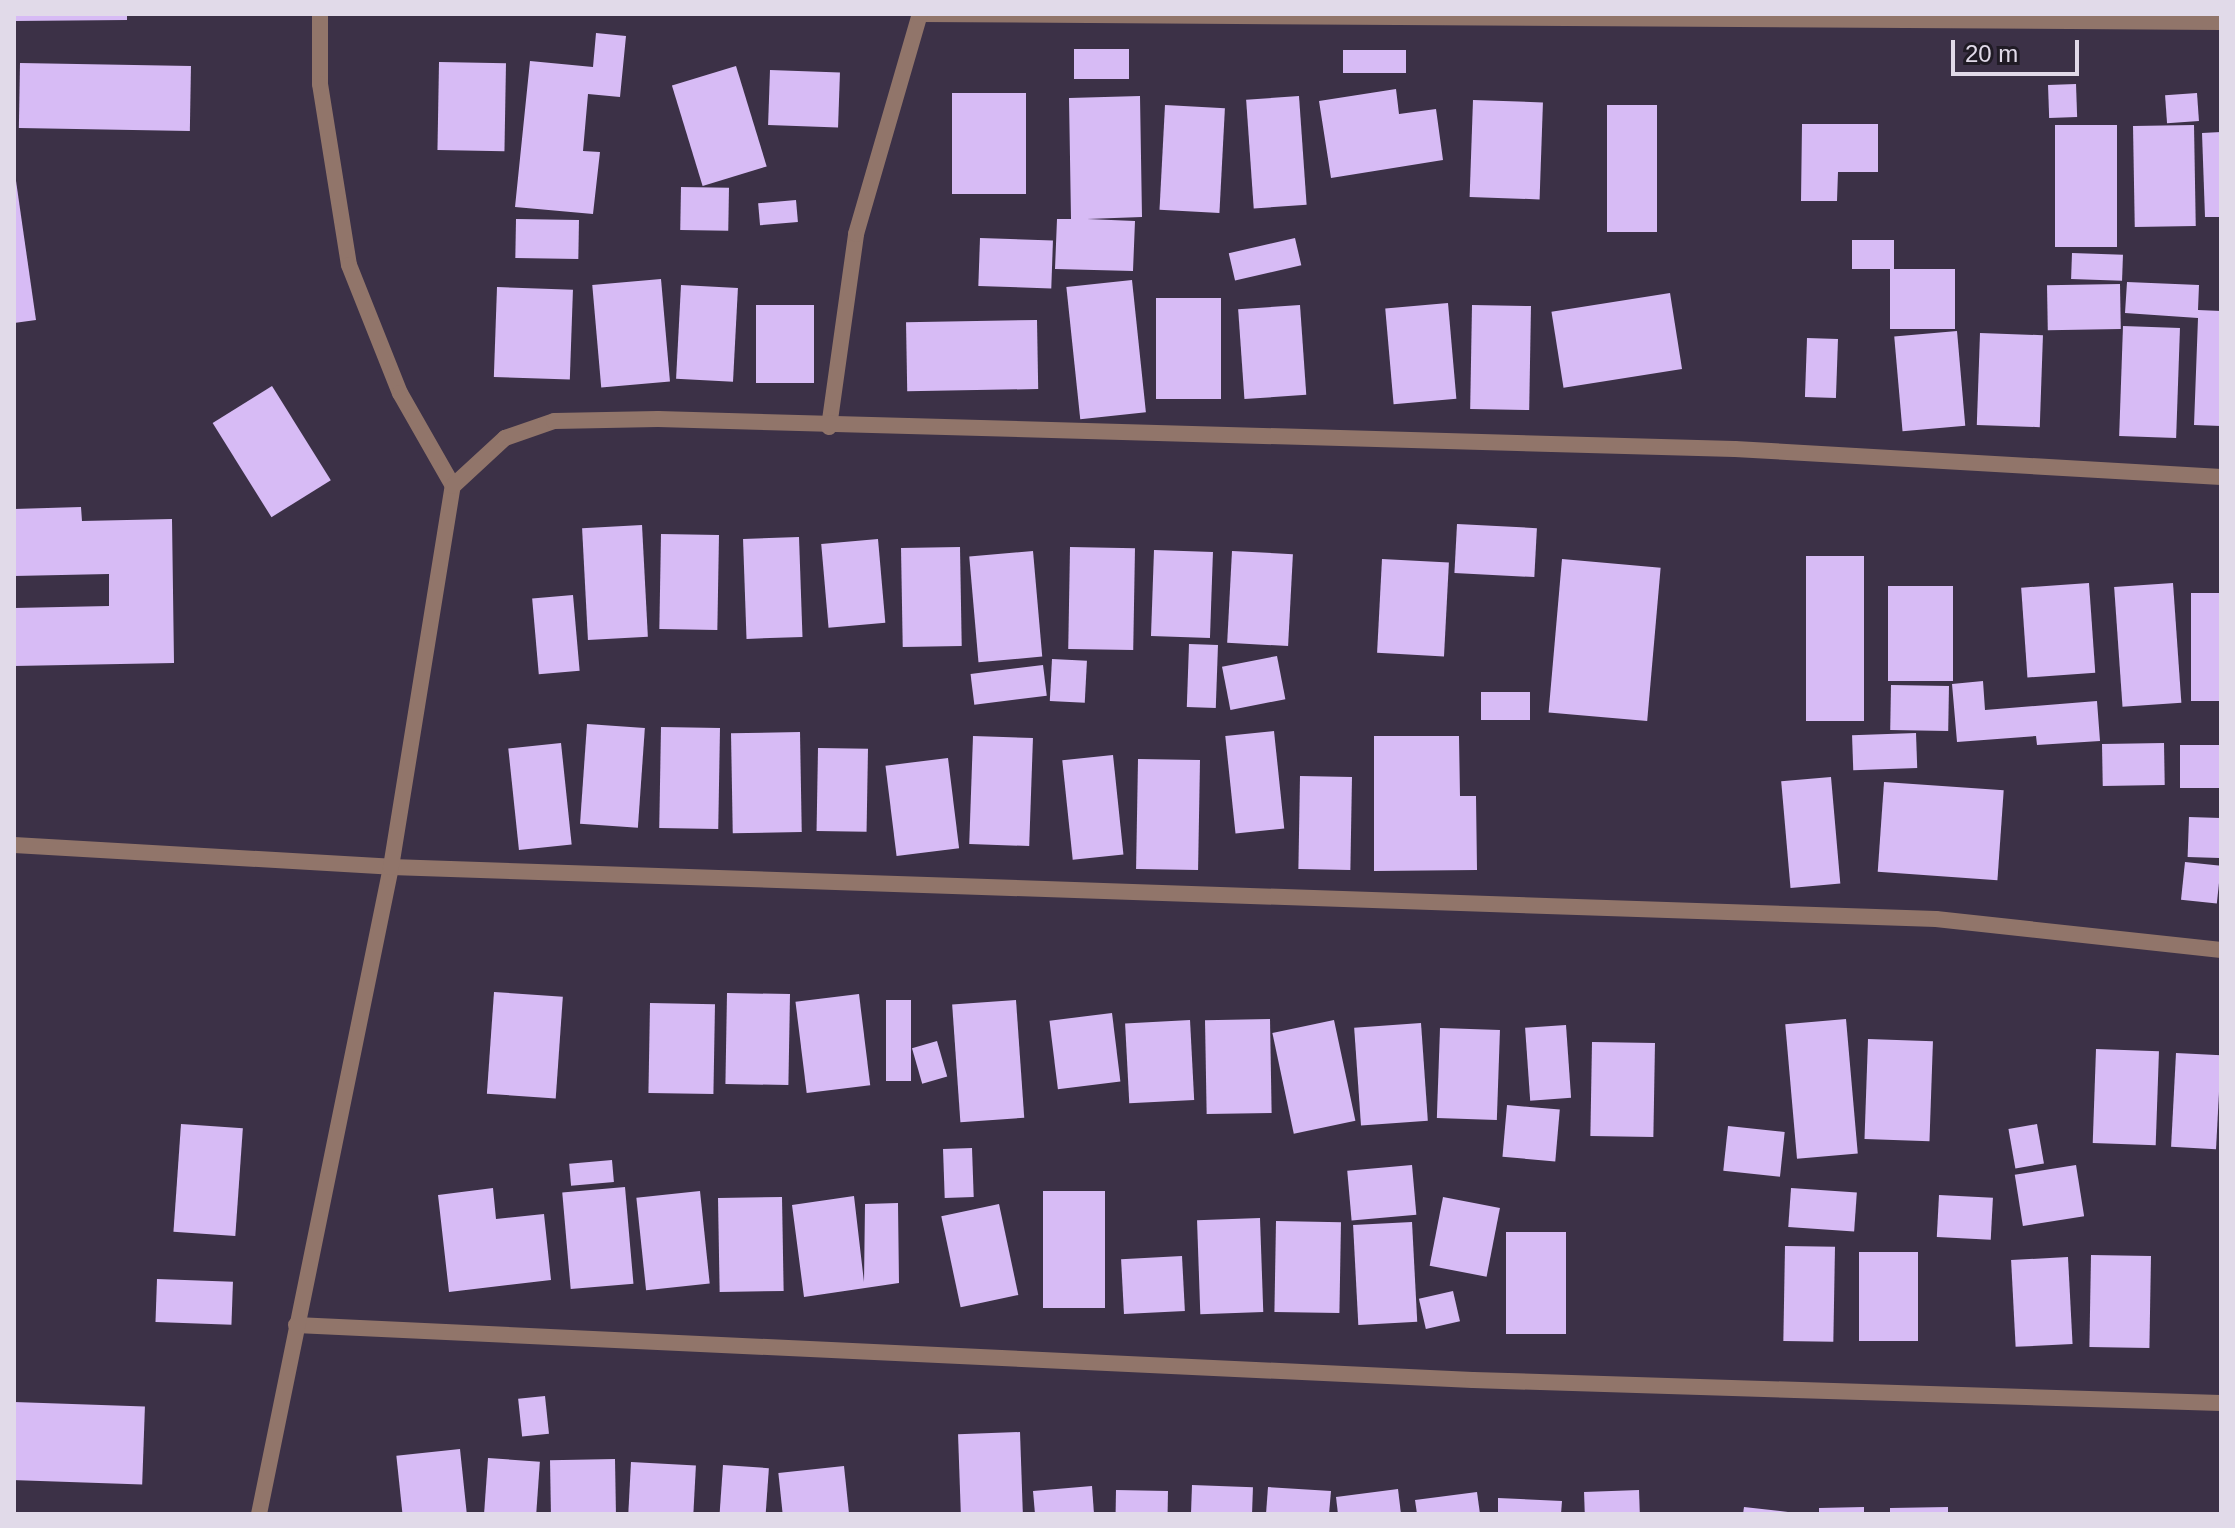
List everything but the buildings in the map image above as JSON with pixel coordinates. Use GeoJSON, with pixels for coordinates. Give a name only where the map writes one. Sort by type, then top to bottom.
{"type":"FeatureCollection","features":[{"type":"Feature","properties":{"kind":"street"},"geometry":{"type":"LineString","coordinates":[[320,14],[320,84],[349,265],[400,393],[453,486]]}},
{"type":"Feature","properties":{"kind":"street"},"geometry":{"type":"LineString","coordinates":[[829,427],[856,234],[920,14],[2221,22]]}},
{"type":"Feature","properties":{"kind":"street"},"geometry":{"type":"LineString","coordinates":[[259,1514],[391,867],[453,486],[505,438],[554,421],[829,427],[1735,449],[2221,477]]}},
{"type":"Feature","properties":{"kind":"street"},"geometry":{"type":"LineString","coordinates":[[14,845],[391,867],[1936,919],[2221,950]]}},
{"type":"Feature","properties":{"kind":"street"},"geometry":{"type":"LineString","coordinates":[[296,1325],[1473,1380],[2221,1403]]}}]}
